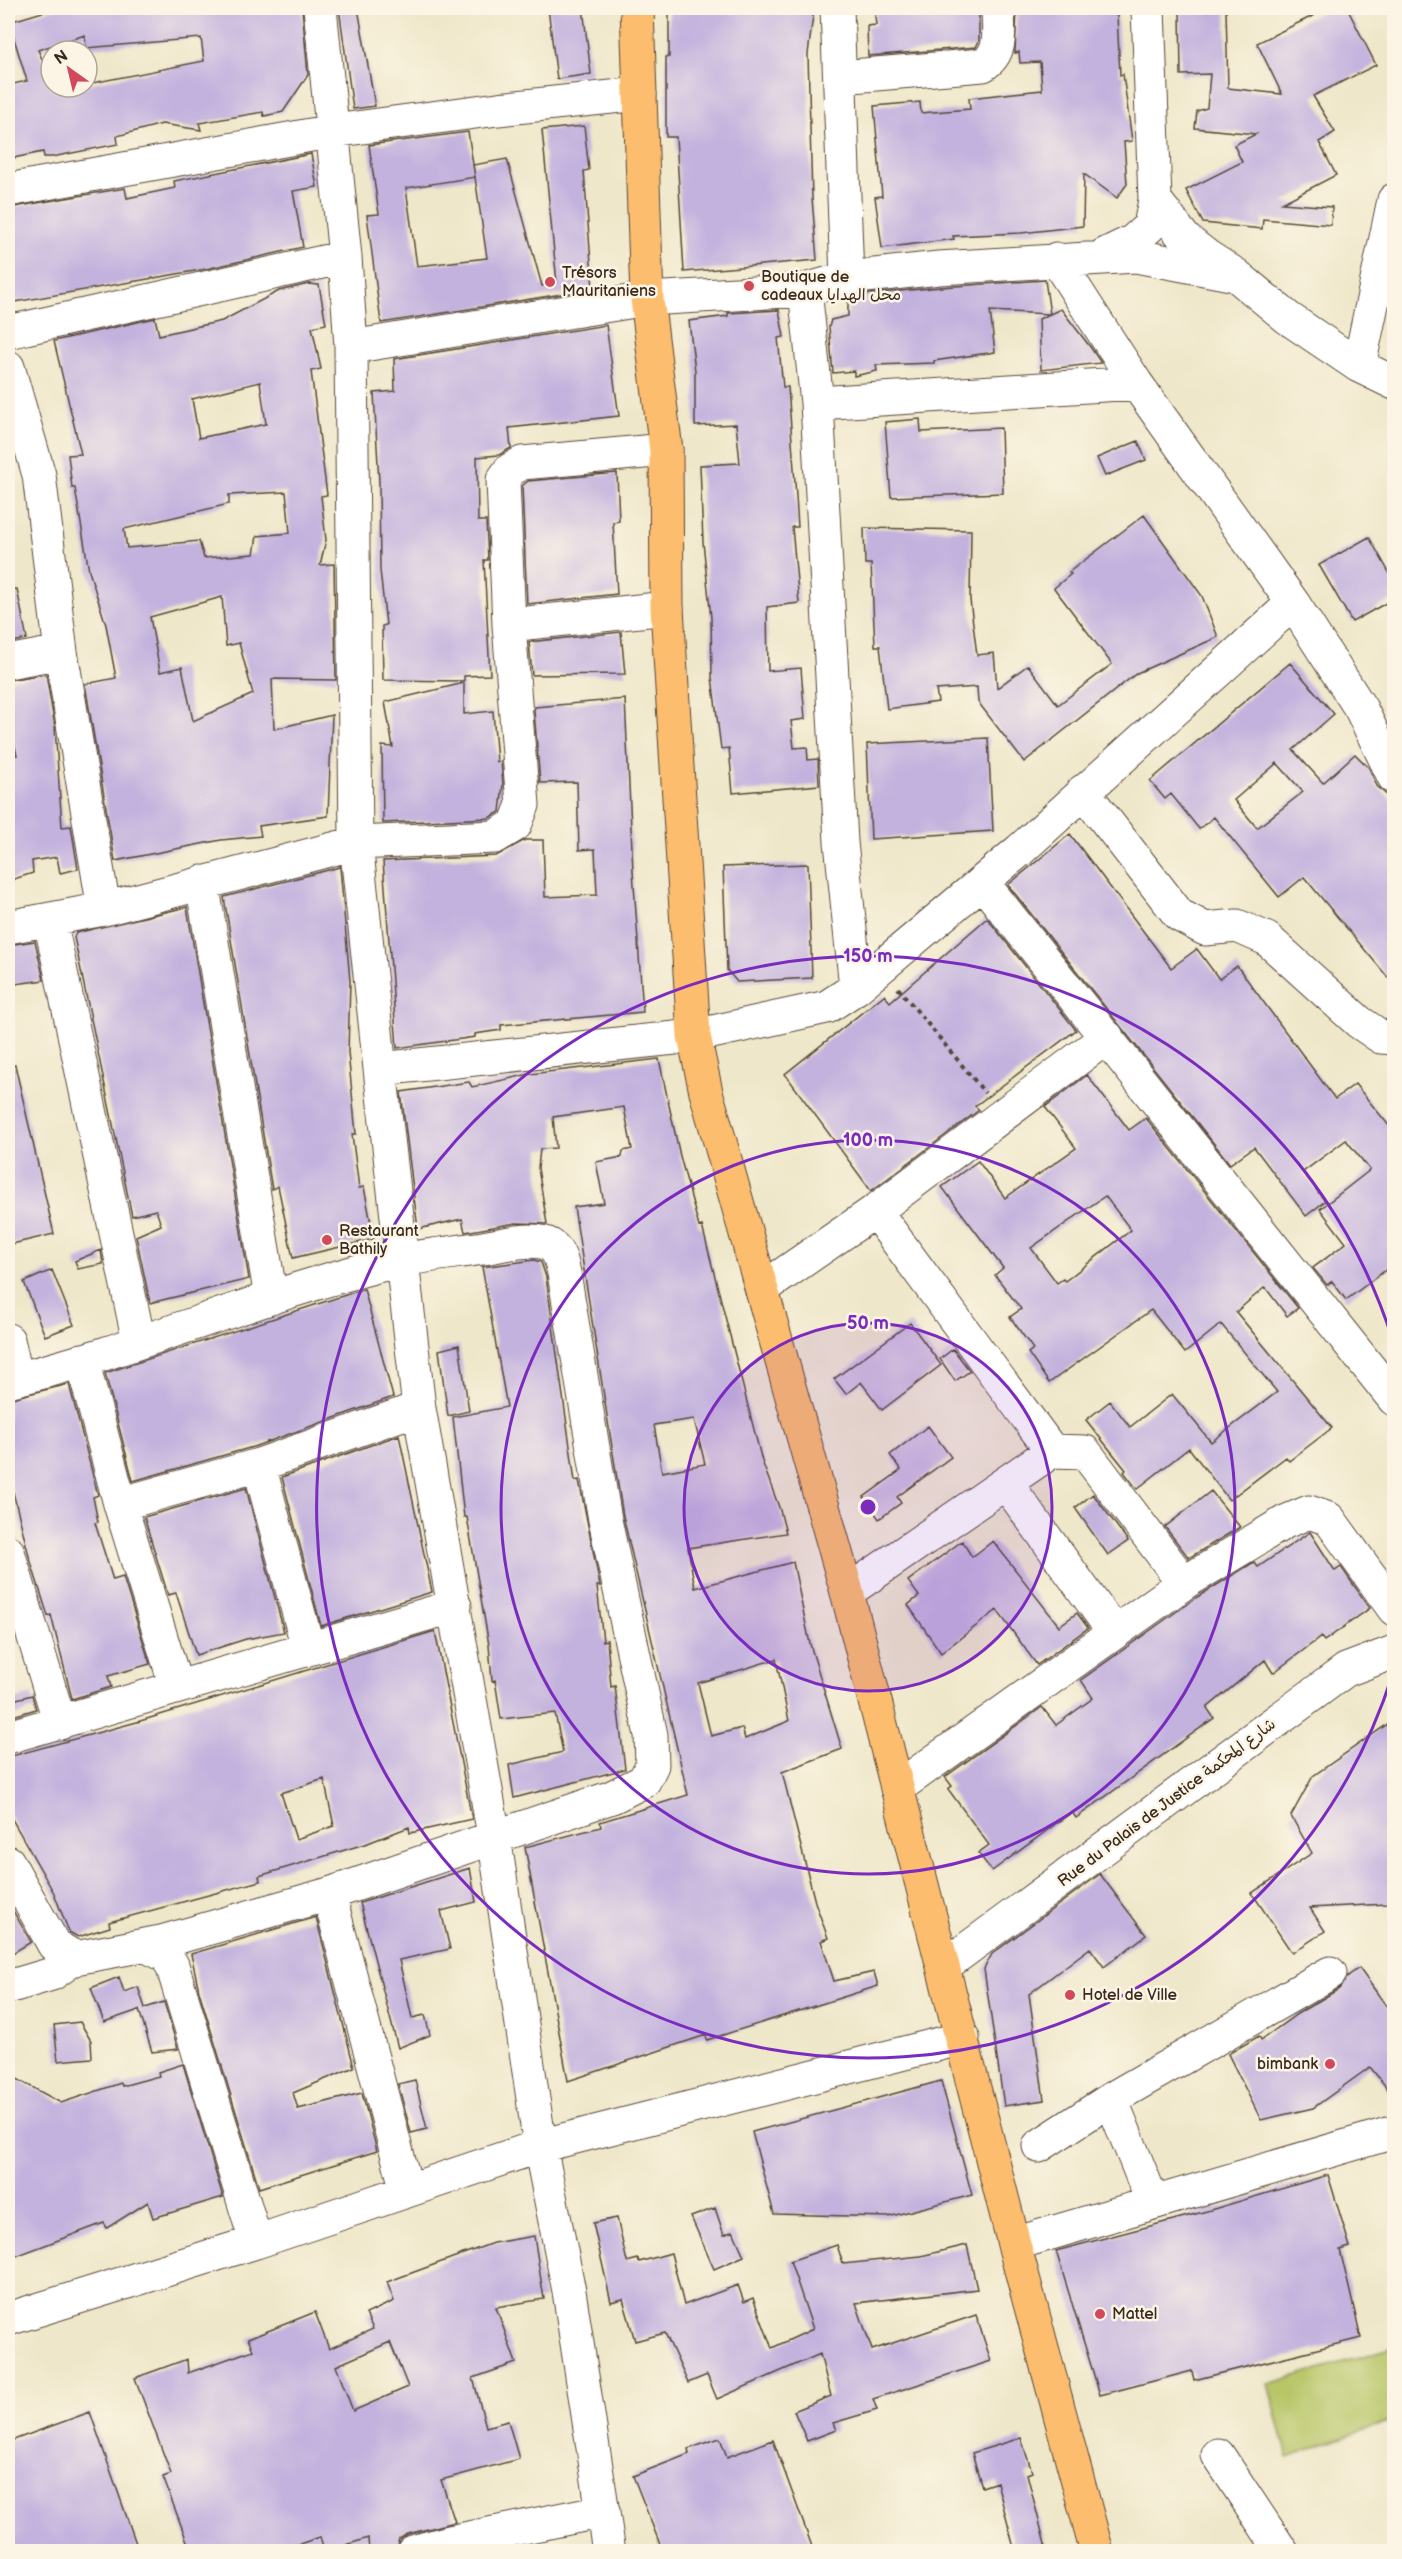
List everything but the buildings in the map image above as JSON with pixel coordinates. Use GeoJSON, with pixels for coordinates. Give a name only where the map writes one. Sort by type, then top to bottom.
{"type":"FeatureCollection","features":[{"type":"Feature","properties":{"kind":"highway"},"geometry":{"type":"LineString","coordinates":[[637,8],[647,299],[666,450],[667,608],[694,1036],[706,1092],[847,1592],[945,1966],[1014,2244],[1097,2552]]}},
{"type":"Feature","properties":{"kind":"street"},"geometry":{"type":"LineString","coordinates":[[320,8],[345,257],[351,347],[356,843],[380,1069],[419,1408],[494,1836],[540,2146],[569,2291],[609,2552]]}},
{"type":"Feature","properties":{"kind":"street"},"geometry":{"type":"LineString","coordinates":[[837,8],[846,278]]}},
{"type":"Feature","properties":{"kind":"street"},"geometry":{"type":"LineString","coordinates":[[840,77],[983,65],[993,59],[999,46],[998,8]]}},
{"type":"Feature","properties":{"kind":"street"},"geometry":{"type":"LineString","coordinates":[[1099,257],[1133,241],[1150,226],[1155,200],[1148,8]]}},
{"type":"Feature","properties":{"kind":"street"},"geometry":{"type":"LineString","coordinates":[[8,190],[333,131],[498,109],[640,94]]}},
{"type":"Feature","properties":{"kind":"street"},"geometry":{"type":"LineString","coordinates":[[1155,200],[1185,239],[1236,275],[1288,318],[1359,366],[1395,384]]}},
{"type":"Feature","properties":{"kind":"street"},"geometry":{"type":"LineString","coordinates":[[1359,366],[1395,200]]}},
{"type":"Feature","properties":{"kind":"street"},"geometry":{"type":"LineString","coordinates":[[351,347],[647,299],[805,290],[846,278],[1056,259],[1136,256],[1236,275]]}},
{"type":"Feature","properties":{"kind":"street"},"geometry":{"type":"LineString","coordinates":[[8,332],[345,257]]}},
{"type":"Feature","properties":{"kind":"street"},"geometry":{"type":"LineString","coordinates":[[1056,259],[1136,383],[1293,603],[1361,709],[1395,777]]}},
{"type":"Feature","properties":{"kind":"street"},"geometry":{"type":"LineString","coordinates":[[805,290],[818,403],[841,842],[856,988]]}},
{"type":"Feature","properties":{"kind":"street"},"geometry":{"type":"LineString","coordinates":[[8,367],[39,475],[61,652],[104,909]]}},
{"type":"Feature","properties":{"kind":"street"},"geometry":{"type":"LineString","coordinates":[[818,403],[1136,383]]}},
{"type":"Feature","properties":{"kind":"street"},"geometry":{"type":"LineString","coordinates":[[8,927],[104,909],[356,843],[495,837],[515,825],[523,805],[509,625],[503,480],[510,470],[522,463],[666,450]]}},
{"type":"Feature","properties":{"kind":"street"},"geometry":{"type":"LineString","coordinates":[[380,1069],[694,1036],[827,1007],[856,988],[982,882],[1293,603]]}},
{"type":"Feature","properties":{"kind":"street"},"geometry":{"type":"LineString","coordinates":[[509,625],[667,608]]}},
{"type":"Feature","properties":{"kind":"street"},"geometry":{"type":"LineString","coordinates":[[8,662],[61,652]]}},
{"type":"Feature","properties":{"kind":"street"},"geometry":{"type":"LineString","coordinates":[[1083,791],[1179,915],[1205,929],[1237,926],[1267,939],[1359,1022],[1390,1043]]}},
{"type":"Feature","properties":{"kind":"street"},"geometry":{"type":"LineString","coordinates":[[202,882],[271,1298]]}},
{"type":"Feature","properties":{"kind":"street"},"geometry":{"type":"LineString","coordinates":[[982,882],[1395,1399]]}},
{"type":"Feature","properties":{"kind":"street"},"geometry":{"type":"LineString","coordinates":[[50,920],[139,1342]]}},
{"type":"Feature","properties":{"kind":"street"},"geometry":{"type":"LineString","coordinates":[[762,1289],[875,1211],[1107,1037]]}},
{"type":"Feature","properties":{"kind":"street"},"geometry":{"type":"LineString","coordinates":[[875,1211],[1052,1450]]}},
{"type":"Feature","properties":{"kind":"street"},"geometry":{"type":"LineString","coordinates":[[8,1340],[12,1380],[139,1342],[271,1298],[403,1260],[532,1242],[550,1245],[560,1256],[605,1520],[647,1707],[652,1765],[644,1782],[612,1797],[329,1894],[144,1945],[75,1958],[52,1974],[8,1987]]}},
{"type":"Feature","properties":{"kind":"street"},"geometry":{"type":"LineString","coordinates":[[82,1360],[120,1504],[177,1686]]}},
{"type":"Feature","properties":{"kind":"street"},"geometry":{"type":"LineString","coordinates":[[120,1504],[259,1465],[419,1408]]}},
{"type":"Feature","properties":{"kind":"street"},"geometry":{"type":"LineString","coordinates":[[847,1592],[1052,1450],[1085,1452],[1184,1583]]}},
{"type":"Feature","properties":{"kind":"street"},"geometry":{"type":"LineString","coordinates":[[259,1465],[308,1648]]}},
{"type":"Feature","properties":{"kind":"street"},"geometry":{"type":"LineString","coordinates":[[1006,1483],[1114,1632]]}},
{"type":"Feature","properties":{"kind":"street"},"geometry":{"type":"LineString","coordinates":[[897,1788],[1184,1583],[1285,1522],[1309,1512],[1329,1519],[1395,1609]]}},
{"type":"Feature","properties":{"kind":"street"},"geometry":{"type":"LineString","coordinates":[[8,1552],[60,1723]]}},
{"type":"Feature","properties":{"kind":"street"},"geometry":{"type":"LineString","coordinates":[[8,1737],[454,1606]]}},
{"type":"Feature","properties":{"kind":"street","name":"Rue du Palais de Justice شارع المحكمة"},"geometry":{"type":"LineString","coordinates":[[945,1966],[1346,1670],[1395,1652]]}},
{"type":"Feature","properties":{"kind":"street"},"geometry":{"type":"LineString","coordinates":[[8,1862],[54,1945],[75,1958]]}},
{"type":"Feature","properties":{"kind":"street"},"geometry":{"type":"LineString","coordinates":[[329,1894],[407,2191]]}},
{"type":"Feature","properties":{"kind":"street"},"geometry":{"type":"LineString","coordinates":[[144,1945],[165,1955],[172,1965],[256,2242]]}},
{"type":"Feature","properties":{"kind":"street"},"geometry":{"type":"LineString","coordinates":[[1039,2146],[1111,2099],[1330,1973]]}},
{"type":"Feature","properties":{"kind":"street"},"geometry":{"type":"LineString","coordinates":[[8,2319],[256,2242],[540,2146],[963,2038]]}},
{"type":"Feature","properties":{"kind":"street"},"geometry":{"type":"LineString","coordinates":[[1111,2099],[1153,2203]]}},
{"type":"Feature","properties":{"kind":"street"},"geometry":{"type":"LineString","coordinates":[[1014,2244],[1395,2132]]}},
{"type":"Feature","properties":{"kind":"street"},"geometry":{"type":"LineString","coordinates":[[1218,2455],[1282,2552]]}},
{"type":"Feature","properties":{"kind":"street"},"geometry":{"type":"LineString","coordinates":[[413,2552],[450,2542],[603,2511]]}},
{"type":"Feature","properties":{"kind":"path"},"geometry":{"type":"LineString","coordinates":[[881,966],[1003,1116]]}},
{"type":"Feature","properties":{"kind":"green space"},"geometry":{"type":"Polygon","coordinates":[[[1394,2347],[1394,2420],[1288,2457],[1268,2384],[1394,2347]]]}},
{"type":"Feature","properties":{"kind":"place","name":"Trésors Mauritaniens"},"geometry":{"type":"Point","coordinates":[550,282]}},
{"type":"Feature","properties":{"kind":"place","name":"Boutique de cadeaux محل الهدايا"},"geometry":{"type":"Point","coordinates":[749,286]}},
{"type":"Feature","properties":{"kind":"place","name":"Restaurant Bathily"},"geometry":{"type":"Point","coordinates":[327,1240]}},
{"type":"Feature","properties":{"kind":"place","name":"Hotel de Ville"},"geometry":{"type":"Point","coordinates":[1070,1995]}},
{"type":"Feature","properties":{"kind":"place","name":"bimbank"},"geometry":{"type":"Point","coordinates":[1330,2064]}},
{"type":"Feature","properties":{"kind":"place","name":"Mattel"},"geometry":{"type":"Point","coordinates":[1100,2314]}}]}
